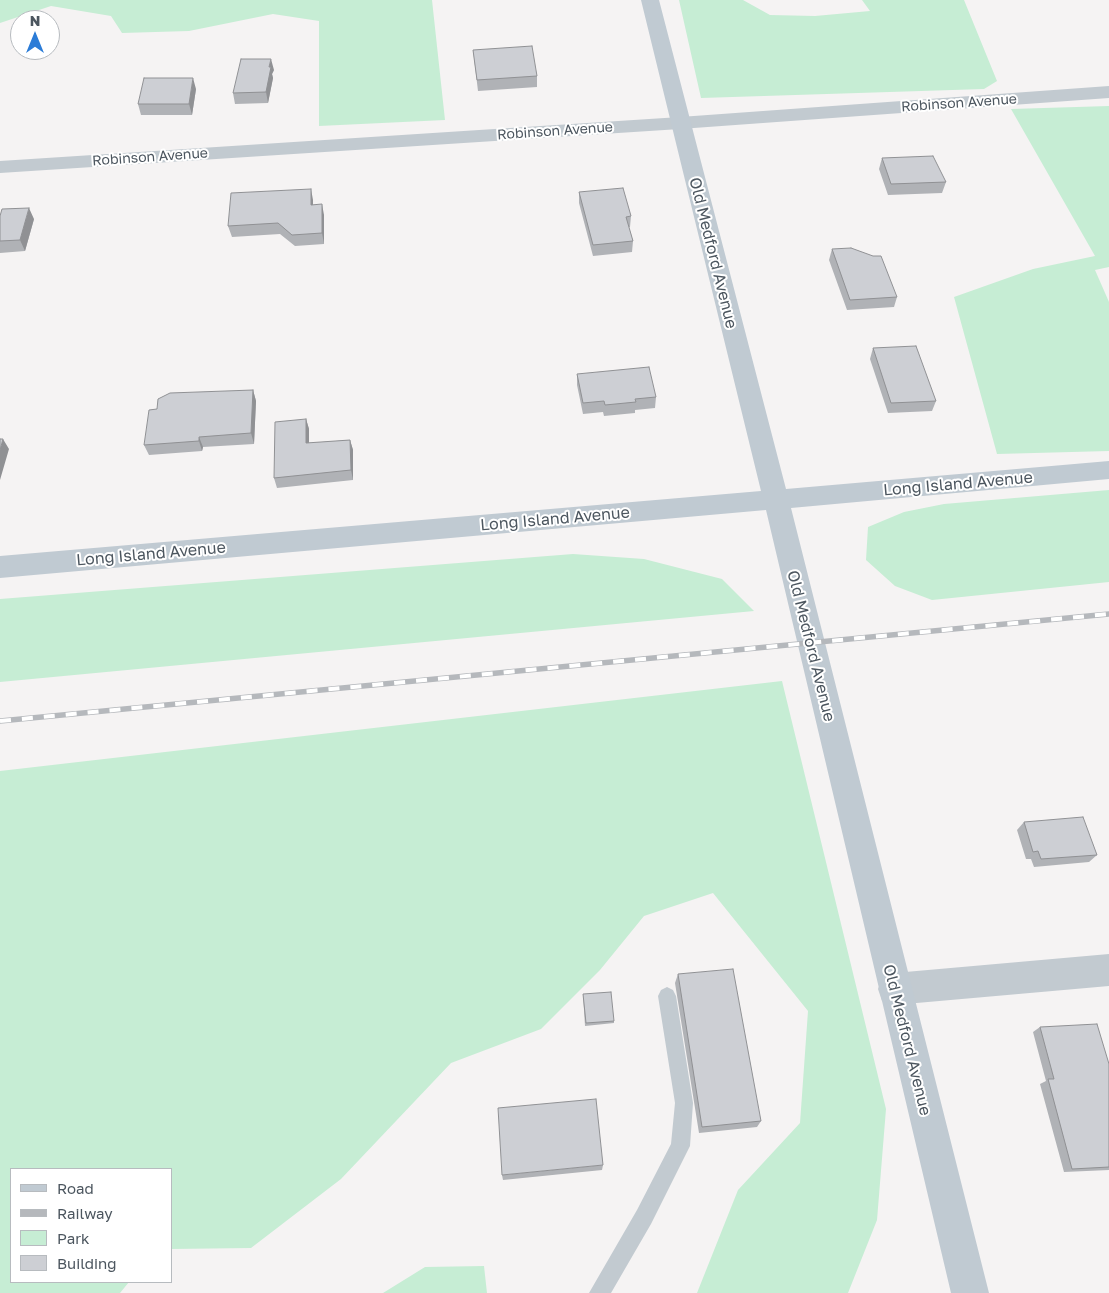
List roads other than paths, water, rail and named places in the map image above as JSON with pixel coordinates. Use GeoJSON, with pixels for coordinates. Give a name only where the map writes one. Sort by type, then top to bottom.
{"type":"FeatureCollection","features":[{"type":"Feature","properties":{"kind":"street","name":"Old Medford Avenue"},"geometry":{"type":"LineString","coordinates":[[650,0],[776,500],[894,989],[970,1293]]}},
{"type":"Feature","properties":{"kind":"street","name":"Robinson Avenue"},"geometry":{"type":"LineString","coordinates":[[0,167],[680,123],[1109,92]]}},
{"type":"Feature","properties":{"kind":"street","name":"Long Island Avenue"},"geometry":{"type":"LineString","coordinates":[[0,567],[1109,470]]}},
{"type":"Feature","properties":{"kind":"street"},"geometry":{"type":"LineString","coordinates":[[894,989],[1109,970]]}},
{"type":"Feature","properties":{"kind":"lane"},"geometry":{"type":"LineString","coordinates":[[599,1293],[644,1217],[680,1146],[684,1103],[667,996]]}},
{"type":"Feature","properties":{"kind":"railway"},"geometry":{"type":"LineString","coordinates":[[0,721],[1109,614]]}}]}
